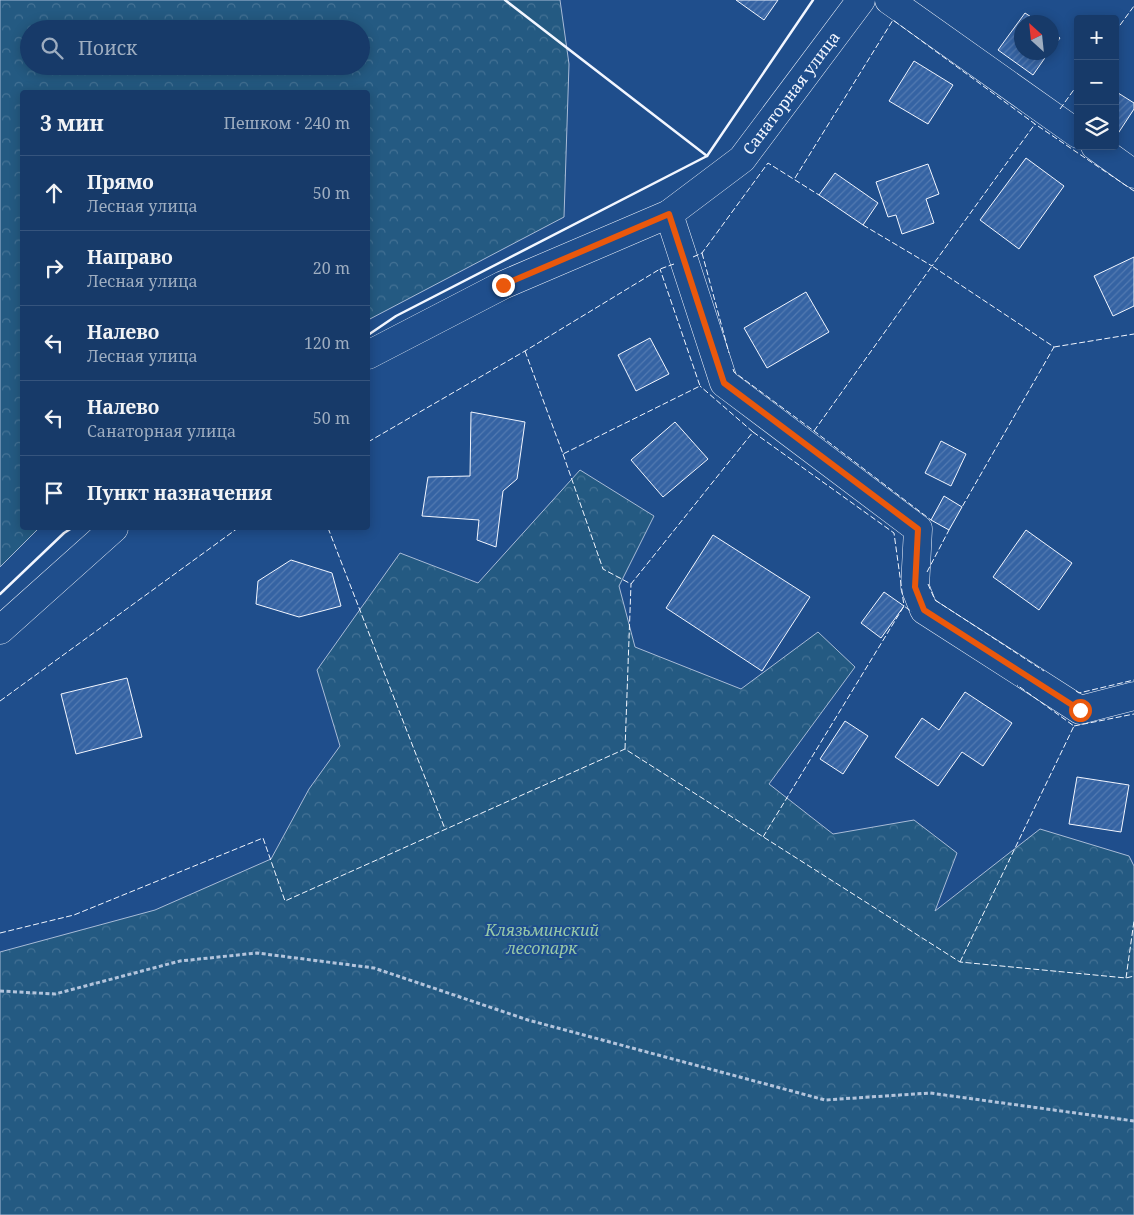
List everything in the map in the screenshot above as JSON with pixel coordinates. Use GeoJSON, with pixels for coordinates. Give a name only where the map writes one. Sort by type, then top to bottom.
{"type":"FeatureCollection","features":[{"type":"Feature","properties":{"kind":"street","name":"Санаторная улица"},"geometry":{"type":"LineString","coordinates":[[370,354],[503,285],[669,214],[742,160],[861,0]]}},
{"type":"Feature","properties":{"kind":"street"},"geometry":{"type":"LineString","coordinates":[[889,0],[1074,131]]}},
{"type":"Feature","properties":{"kind":"street"},"geometry":{"type":"LineString","coordinates":[[1101,150],[1134,174]]}},
{"type":"Feature","properties":{"kind":"street"},"geometry":{"type":"LineString","coordinates":[[669,214],[724,383],[918,529],[915,587],[924,610],[1080,710],[1134,696]]}},
{"type":"Feature","properties":{"kind":"street"},"geometry":{"type":"LineString","coordinates":[[0,630],[112,530]]}},
{"type":"Feature","properties":{"kind":"path"},"geometry":{"type":"LineString","coordinates":[[0,991],[55,994],[180,961],[257,953],[374,968],[528,1020],[825,1100],[930,1093],[1134,1121]]}},
{"type":"Feature","properties":{"kind":"green space"},"geometry":{"type":"Polygon","coordinates":[[[0,0],[560,0],[569,64],[564,217],[370,319],[370,90],[20,90],[20,530],[37,530],[0,567],[0,0]]]}},
{"type":"Feature","properties":{"kind":"green space","name":"Клязьминский лесопарк"},"geometry":{"type":"Polygon","coordinates":[[[580,470],[654,516],[619,586],[635,647],[741,689],[818,632],[855,667],[769,784],[833,834],[914,820],[957,853],[935,911],[1040,829],[1129,856],[1134,866],[1134,1215],[0,1215],[0,952],[155,910],[271,859],[309,789],[340,746],[317,670],[400,553],[478,583],[580,470]]]}},
{"type":"Feature","properties":{"kind":"building"},"geometry":{"type":"Polygon","coordinates":[[[736,0],[778,0],[764,20],[736,0]]]}},
{"type":"Feature","properties":{"kind":"building"},"geometry":{"type":"Polygon","coordinates":[[[1014,28],[1014,60],[1043,60],[1033,75],[998,50],[1014,28]]]}},
{"type":"Feature","properties":{"kind":"building"},"geometry":{"type":"Polygon","coordinates":[[[914,61],[953,85],[928,124],[889,101],[914,61]]]}},
{"type":"Feature","properties":{"kind":"building"},"geometry":{"type":"Polygon","coordinates":[[[1119,94],[1134,103],[1134,109],[1119,132],[1119,94]]]}},
{"type":"Feature","properties":{"kind":"building"},"geometry":{"type":"Polygon","coordinates":[[[1026,158],[1064,186],[1019,249],[980,220],[1026,158]]]}},
{"type":"Feature","properties":{"kind":"building"},"geometry":{"type":"Polygon","coordinates":[[[928,164],[939,194],[926,199],[934,223],[902,234],[896,215],[888,217],[876,182],[928,164]]]}},
{"type":"Feature","properties":{"kind":"building"},"geometry":{"type":"Polygon","coordinates":[[[835,173],[878,203],[863,225],[819,195],[835,173]]]}},
{"type":"Feature","properties":{"kind":"building"},"geometry":{"type":"Polygon","coordinates":[[[1134,257],[1134,306],[1113,316],[1094,276],[1134,257]]]}},
{"type":"Feature","properties":{"kind":"building"},"geometry":{"type":"Polygon","coordinates":[[[806,292],[829,332],[767,368],[744,328],[806,292]]]}},
{"type":"Feature","properties":{"kind":"building"},"geometry":{"type":"Polygon","coordinates":[[[650,338],[669,374],[636,391],[618,355],[650,338]]]}},
{"type":"Feature","properties":{"kind":"building"},"geometry":{"type":"Polygon","coordinates":[[[471,412],[525,422],[517,479],[503,491],[496,547],[477,540],[479,520],[422,516],[428,477],[470,476],[471,412]]]}},
{"type":"Feature","properties":{"kind":"building"},"geometry":{"type":"Polygon","coordinates":[[[675,422],[708,459],[663,497],[631,460],[675,422]]]}},
{"type":"Feature","properties":{"kind":"building"},"geometry":{"type":"Polygon","coordinates":[[[941,441],[966,454],[951,486],[925,473],[941,441]]]}},
{"type":"Feature","properties":{"kind":"building"},"geometry":{"type":"Polygon","coordinates":[[[944,496],[962,507],[949,530],[931,520],[944,496]]]}},
{"type":"Feature","properties":{"kind":"building"},"geometry":{"type":"Polygon","coordinates":[[[1026,530],[1072,563],[1039,610],[993,577],[1026,530]]]}},
{"type":"Feature","properties":{"kind":"building"},"geometry":{"type":"Polygon","coordinates":[[[713,535],[810,597],[762,671],[666,608],[713,535]]]}},
{"type":"Feature","properties":{"kind":"building"},"geometry":{"type":"Polygon","coordinates":[[[291,560],[332,573],[341,606],[299,617],[256,604],[258,581],[291,560]]]}},
{"type":"Feature","properties":{"kind":"building"},"geometry":{"type":"Polygon","coordinates":[[[884,592],[904,606],[881,638],[861,623],[884,592]]]}},
{"type":"Feature","properties":{"kind":"building"},"geometry":{"type":"Polygon","coordinates":[[[127,678],[142,737],[76,754],[61,694],[127,678]]]}},
{"type":"Feature","properties":{"kind":"building"},"geometry":{"type":"Polygon","coordinates":[[[965,692],[1012,723],[983,766],[962,752],[938,786],[895,757],[922,718],[939,730],[965,692]]]}},
{"type":"Feature","properties":{"kind":"building"},"geometry":{"type":"Polygon","coordinates":[[[845,721],[868,736],[843,774],[820,759],[845,721]]]}},
{"type":"Feature","properties":{"kind":"building"},"geometry":{"type":"Polygon","coordinates":[[[1077,777],[1129,785],[1121,832],[1069,824],[1077,777]]]}},
{"type":"Feature","properties":{"kind":"fence"},"geometry":{"type":"LineString","coordinates":[[1119,27],[1134,6]]}},
{"type":"Feature","properties":{"kind":"fence"},"geometry":{"type":"LineString","coordinates":[[795,178],[893,20],[1035,124],[1134,191]]}},
{"type":"Feature","properties":{"kind":"fence"},"geometry":{"type":"LineString","coordinates":[[1060,109],[1074,90]]}},
{"type":"Feature","properties":{"kind":"fence"},"geometry":{"type":"LineString","coordinates":[[863,225],[932,266],[1035,124]]}},
{"type":"Feature","properties":{"kind":"fence"},"geometry":{"type":"LineString","coordinates":[[693,257],[702,253],[768,163],[819,195]]}},
{"type":"Feature","properties":{"kind":"fence"},"geometry":{"type":"LineString","coordinates":[[702,253],[729,353]]}},
{"type":"Feature","properties":{"kind":"fence"},"geometry":{"type":"LineString","coordinates":[[370,441],[525,351],[660,269],[674,264]]}},
{"type":"Feature","properties":{"kind":"fence"},"geometry":{"type":"LineString","coordinates":[[814,431],[932,266],[1054,347],[962,507]]}},
{"type":"Feature","properties":{"kind":"fence"},"geometry":{"type":"LineString","coordinates":[[525,351],[563,454],[700,386],[660,269]]}},
{"type":"Feature","properties":{"kind":"fence"},"geometry":{"type":"LineString","coordinates":[[1054,347],[1134,334]]}},
{"type":"Feature","properties":{"kind":"fence"},"geometry":{"type":"LineString","coordinates":[[733,369],[734,372],[931,520]]}},
{"type":"Feature","properties":{"kind":"fence"},"geometry":{"type":"LineString","coordinates":[[563,454],[603,569],[631,584],[753,432],[700,386]]}},
{"type":"Feature","properties":{"kind":"fence"},"geometry":{"type":"LineString","coordinates":[[753,432],[894,533],[904,606]]}},
{"type":"Feature","properties":{"kind":"fence"},"geometry":{"type":"LineString","coordinates":[[0,701],[235,530]]}},
{"type":"Feature","properties":{"kind":"fence"},"geometry":{"type":"LineString","coordinates":[[329,530],[445,829]]}},
{"type":"Feature","properties":{"kind":"fence"},"geometry":{"type":"LineString","coordinates":[[927,572],[949,530]]}},
{"type":"Feature","properties":{"kind":"fence"},"geometry":{"type":"LineString","coordinates":[[625,749],[631,584]]}},
{"type":"Feature","properties":{"kind":"fence"},"geometry":{"type":"LineString","coordinates":[[928,584],[935,600],[1044,671]]}},
{"type":"Feature","properties":{"kind":"fence"},"geometry":{"type":"LineString","coordinates":[[763,837],[904,606],[912,612]]}},
{"type":"Feature","properties":{"kind":"fence"},"geometry":{"type":"LineString","coordinates":[[1076,691],[1079,693],[1134,680]]}},
{"type":"Feature","properties":{"kind":"fence"},"geometry":{"type":"LineString","coordinates":[[960,962],[1074,726],[1017,685]]}},
{"type":"Feature","properties":{"kind":"fence"},"geometry":{"type":"LineString","coordinates":[[1074,726],[1134,714]]}},
{"type":"Feature","properties":{"kind":"fence"},"geometry":{"type":"LineString","coordinates":[[0,933],[74,915],[263,838],[285,901],[625,749],[960,962],[1126,978],[1134,976]]}},
{"type":"Feature","properties":{"kind":"fence"},"geometry":{"type":"LineString","coordinates":[[1126,978],[1134,921]]}},
{"type":"Feature","properties":{"kind":"wall"},"geometry":{"type":"LineString","coordinates":[[505,0],[707,156]]}},
{"type":"Feature","properties":{"kind":"wall"},"geometry":{"type":"LineString","coordinates":[[370,334],[396,316],[707,156],[813,0]]}},
{"type":"Feature","properties":{"kind":"wall"},"geometry":{"type":"LineString","coordinates":[[0,594],[69,530]]}},
{"type":"Feature","properties":{"kind":"route"},"geometry":{"type":"LineString","coordinates":[[503,285],[669,214],[724,383],[918,529],[915,587],[924,610],[1080,710]]}}]}
